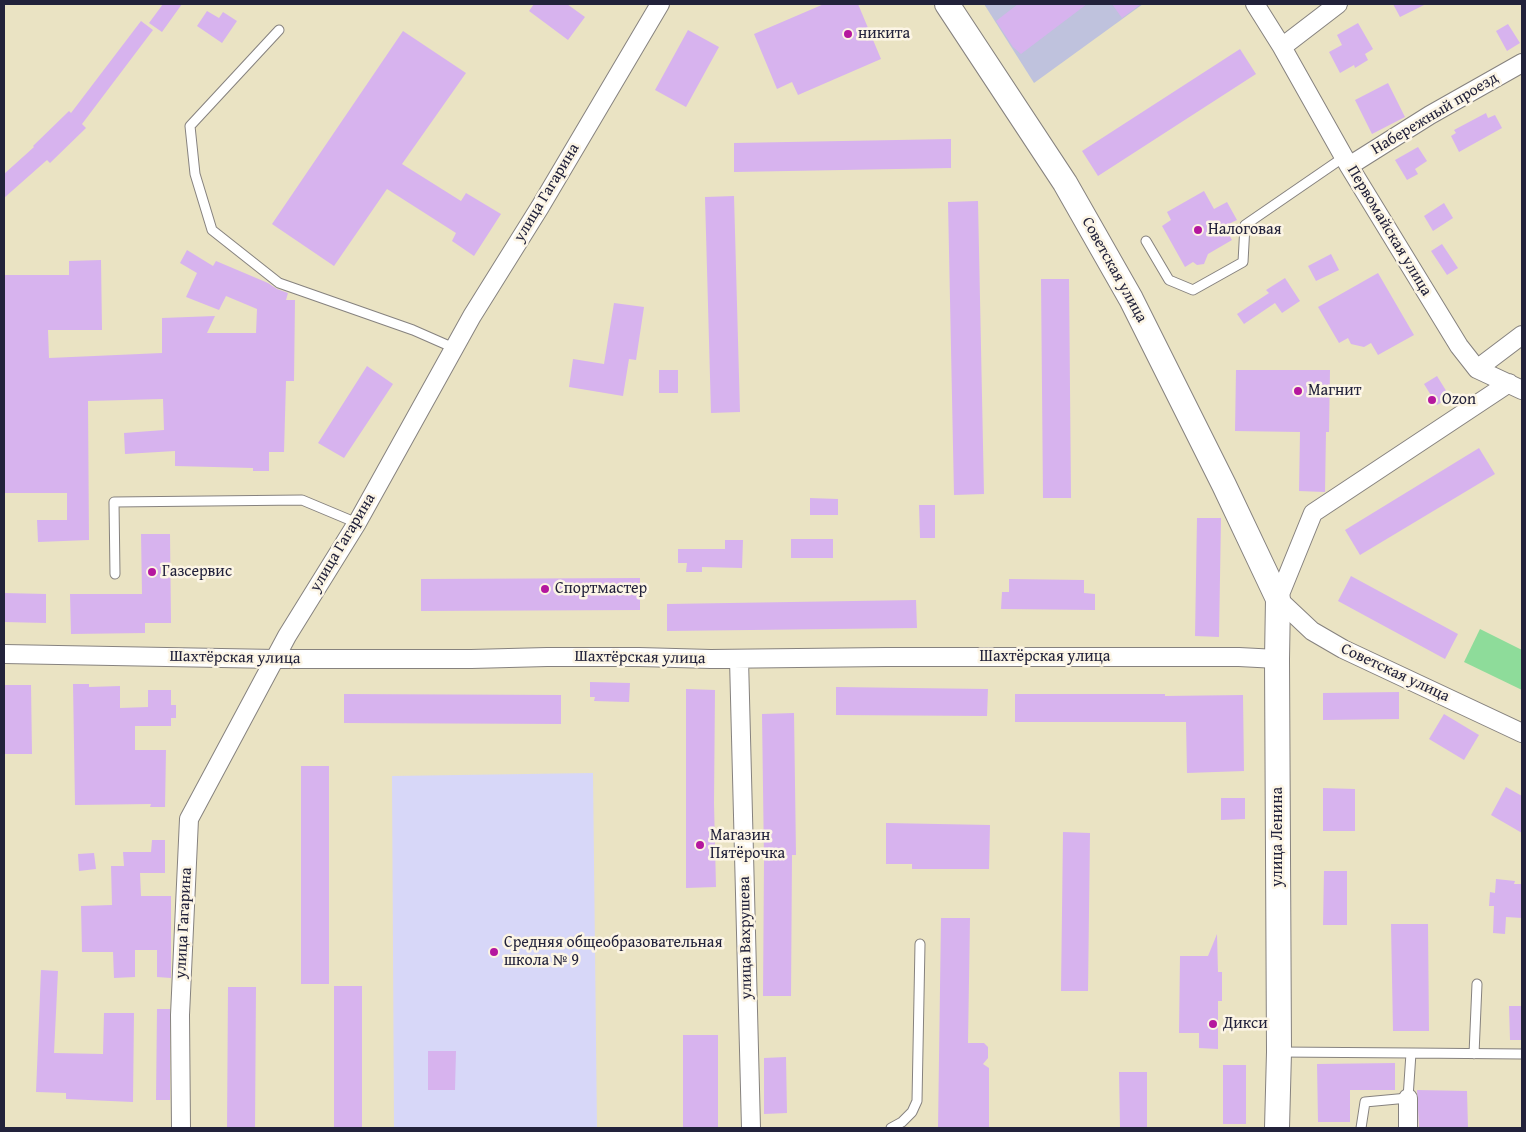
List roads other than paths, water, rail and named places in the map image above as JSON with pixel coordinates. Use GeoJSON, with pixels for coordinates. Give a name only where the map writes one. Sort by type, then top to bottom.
{"type":"FeatureCollection","features":[{"type":"Feature","properties":{"kind":"main road","name":"Советская улица"},"geometry":{"type":"LineString","coordinates":[[947,4],[1065,183],[1131,299],[1256,550]]}},
{"type":"Feature","properties":{"kind":"main road","name":"улица Ленина"},"geometry":{"type":"LineString","coordinates":[[1256,550],[1278,599],[1279,1052],[1277,1128]]}},
{"type":"Feature","properties":{"kind":"street","name":"улица Гагарина"},"geometry":{"type":"LineString","coordinates":[[181,1128],[180,1015],[189,819],[275,659],[357,523],[454,348],[660,4]]}},
{"type":"Feature","properties":{"kind":"street","name":"Первомайская улица"},"geometry":{"type":"LineString","coordinates":[[1255,4],[1282,47],[1346,162],[1458,346],[1477,369],[1515,387]]}},
{"type":"Feature","properties":{"kind":"street"},"geometry":{"type":"LineString","coordinates":[[1282,47],[1338,4]]}},
{"type":"Feature","properties":{"kind":"street","name":"Набережный проезд"},"geometry":{"type":"LineString","coordinates":[[1346,162],[1522,63]]}},
{"type":"Feature","properties":{"kind":"street"},"geometry":{"type":"LineString","coordinates":[[1477,369],[1522,335]]}},
{"type":"Feature","properties":{"kind":"street"},"geometry":{"type":"LineString","coordinates":[[1278,599],[1313,514],[1515,387]]}},
{"type":"Feature","properties":{"kind":"street","name":"Советская улица"},"geometry":{"type":"LineString","coordinates":[[1278,599],[1312,631],[1343,649],[1522,733]]}},
{"type":"Feature","properties":{"kind":"street","name":"Шахтёрская улица"},"geometry":{"type":"LineString","coordinates":[[4,654],[275,659],[639,657],[739,659],[886,657],[1277,658]]}},
{"type":"Feature","properties":{"kind":"street","name":"улица Вахрушева"},"geometry":{"type":"LineString","coordinates":[[739,659],[751,1128]]}},
{"type":"Feature","properties":{"kind":"street"},"geometry":{"type":"LineString","coordinates":[[1408,1098],[1408,1128]]}},
{"type":"Feature","properties":{"kind":"lane"},"geometry":{"type":"LineString","coordinates":[[279,30],[190,126],[195,174],[212,230],[279,283],[413,330],[454,348]]}},
{"type":"Feature","properties":{"kind":"lane"},"geometry":{"type":"LineString","coordinates":[[1146,241],[1169,280],[1193,290],[1243,262],[1245,225],[1346,162]]}},
{"type":"Feature","properties":{"kind":"lane"},"geometry":{"type":"LineString","coordinates":[[115,574],[114,502],[302,500],[357,523]]}},
{"type":"Feature","properties":{"kind":"lane"},"geometry":{"type":"LineString","coordinates":[[891,1128],[902,1122],[912,1112],[917,1101],[920,944]]}},
{"type":"Feature","properties":{"kind":"lane"},"geometry":{"type":"LineString","coordinates":[[1474,1054],[1478,984]]}},
{"type":"Feature","properties":{"kind":"lane"},"geometry":{"type":"LineString","coordinates":[[1279,1052],[1522,1054]]}},
{"type":"Feature","properties":{"kind":"lane"},"geometry":{"type":"LineString","coordinates":[[1361,1128],[1365,1102],[1408,1098],[1411,1053]]}},
{"type":"Feature","properties":{"kind":"place","name":"никита"},"geometry":{"type":"Point","coordinates":[848,34]}},
{"type":"Feature","properties":{"kind":"place","name":"Налоговая"},"geometry":{"type":"Point","coordinates":[1198,230]}},
{"type":"Feature","properties":{"kind":"place","name":"Магнит"},"geometry":{"type":"Point","coordinates":[1298,391]}},
{"type":"Feature","properties":{"kind":"place","name":"Ozon"},"geometry":{"type":"Point","coordinates":[1432,400]}},
{"type":"Feature","properties":{"kind":"place","name":"Газсервис"},"geometry":{"type":"Point","coordinates":[152,572]}},
{"type":"Feature","properties":{"kind":"place","name":"Спортмастер"},"geometry":{"type":"Point","coordinates":[545,589]}},
{"type":"Feature","properties":{"kind":"place","name":"Магазин Пятёрочка"},"geometry":{"type":"Point","coordinates":[700,845]}},
{"type":"Feature","properties":{"kind":"place","name":"Средняя общеобразовательная школа № 9"},"geometry":{"type":"Point","coordinates":[494,952]}},
{"type":"Feature","properties":{"kind":"place","name":"Дикси"},"geometry":{"type":"Point","coordinates":[1213,1024]}}]}
